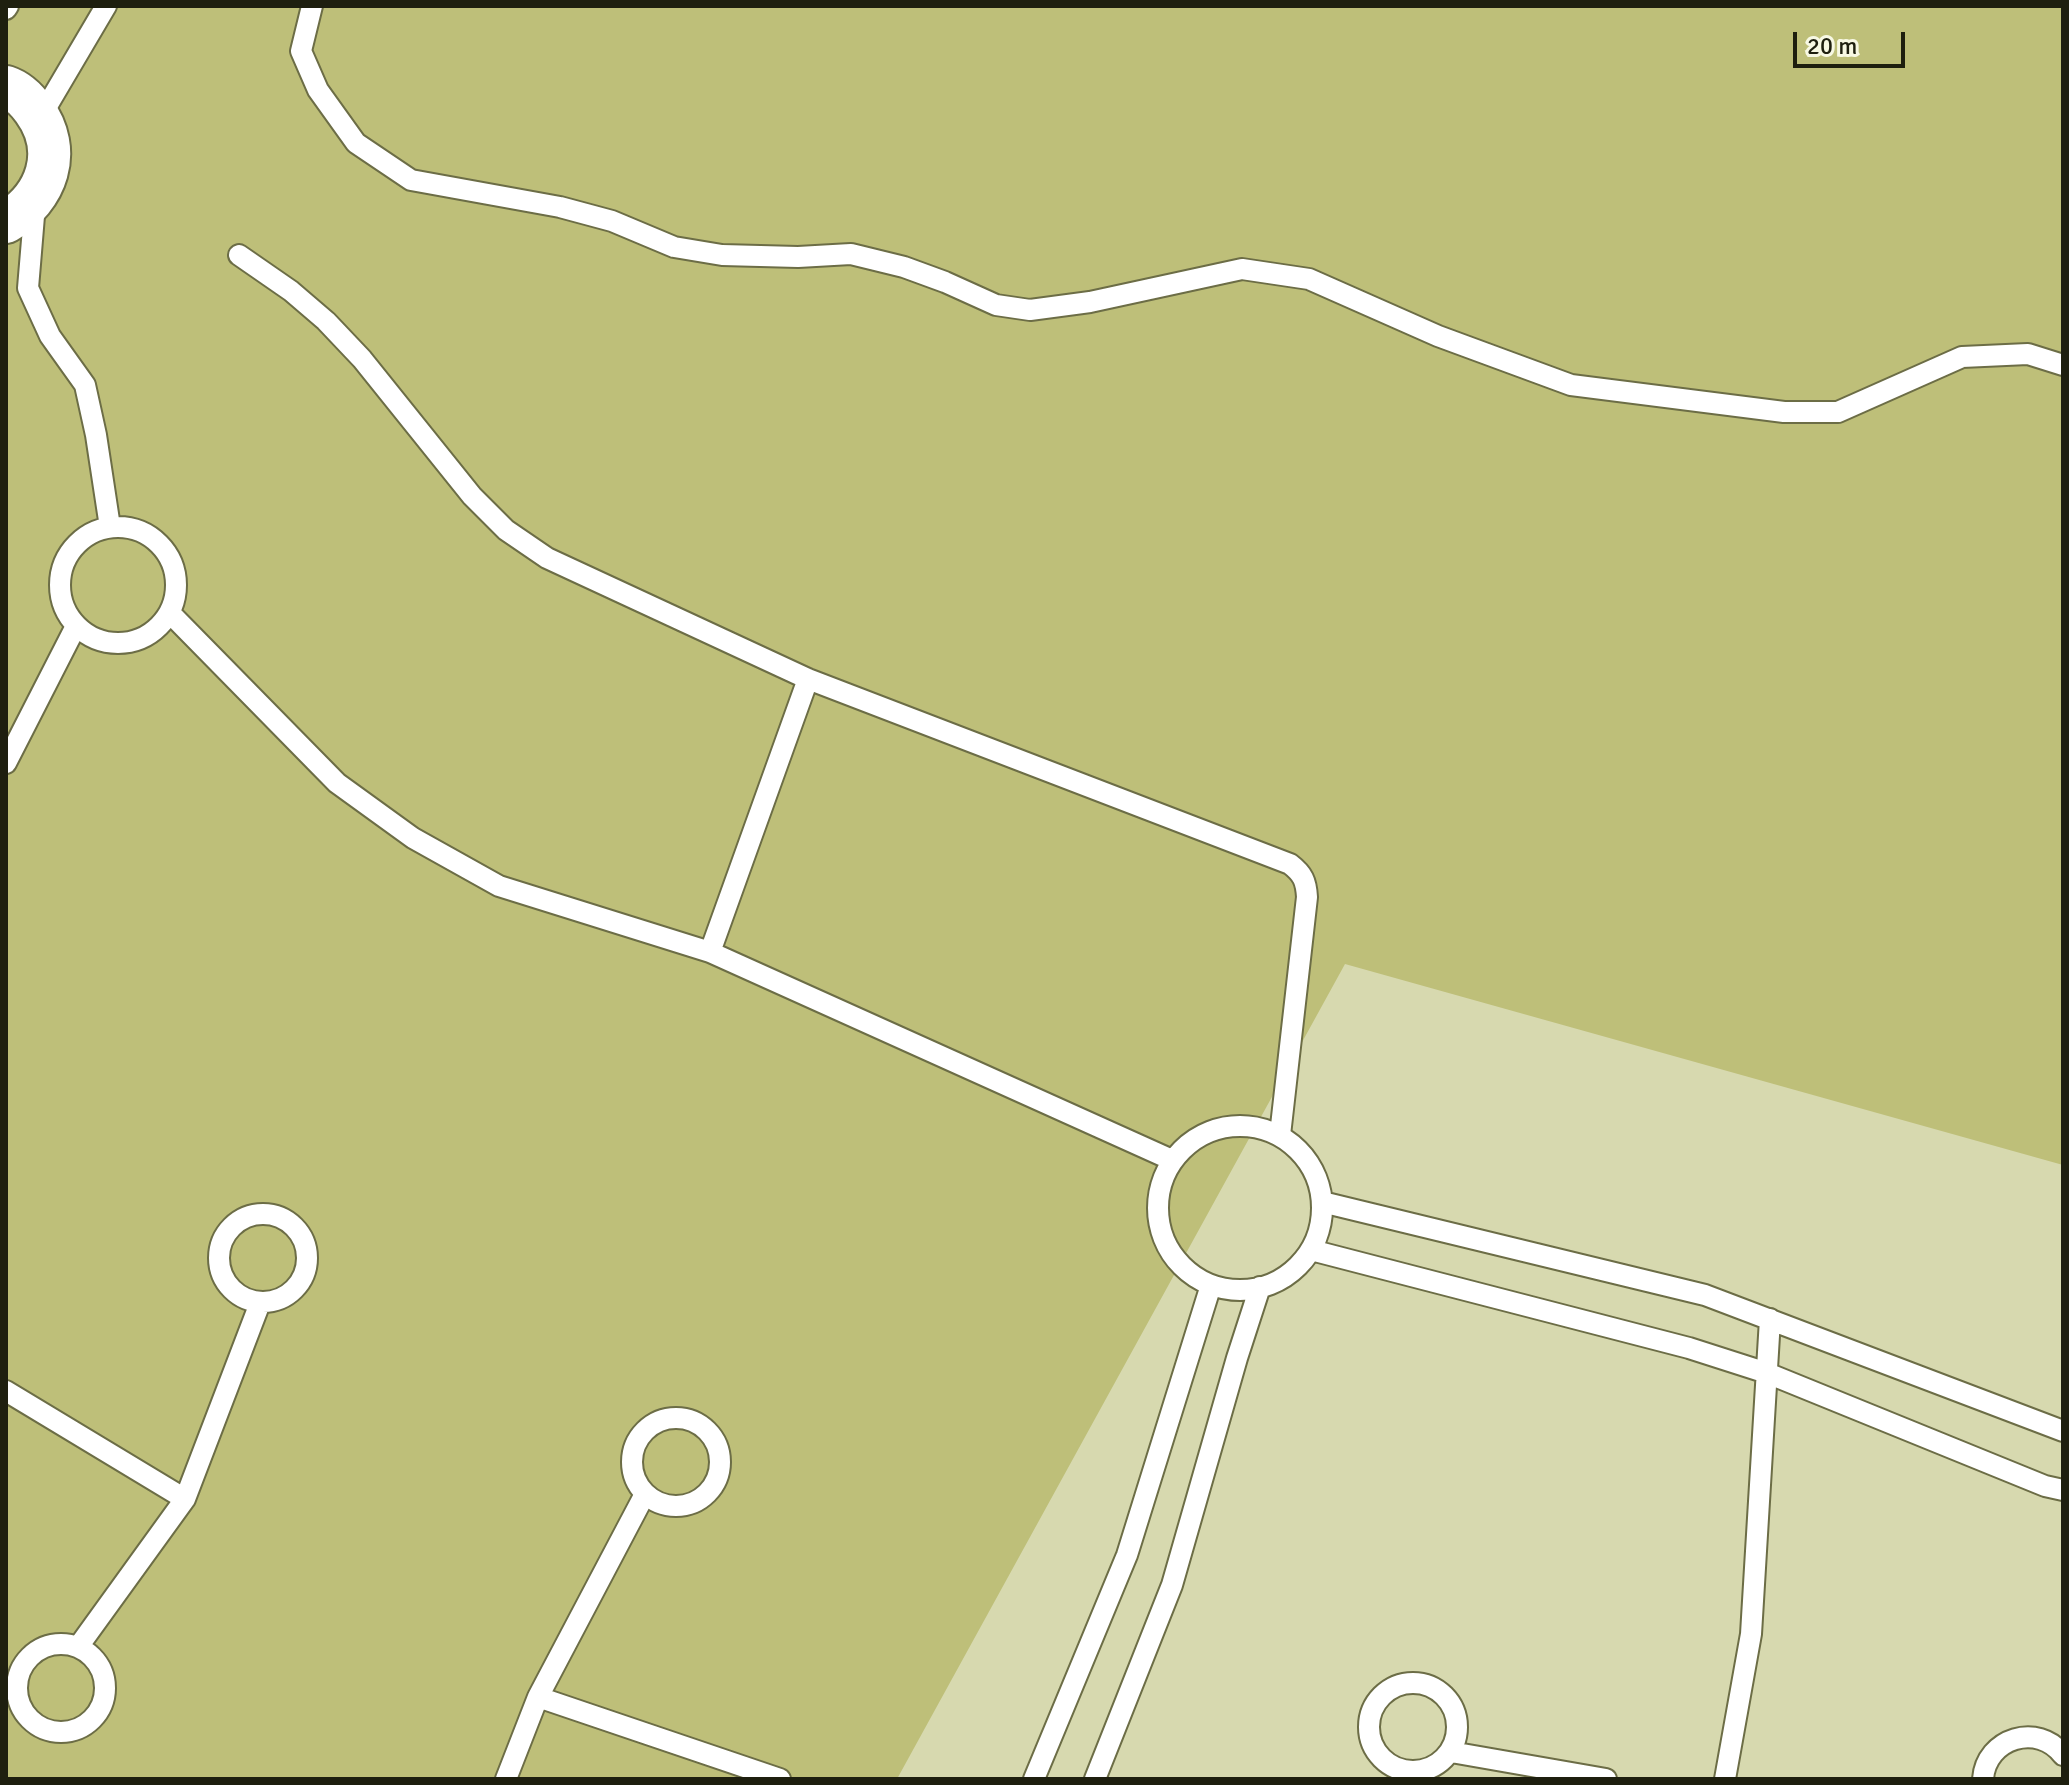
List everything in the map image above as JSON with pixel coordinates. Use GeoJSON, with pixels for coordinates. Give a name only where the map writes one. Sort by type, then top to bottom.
{"type":"FeatureCollection","features":[{"type":"Feature","properties":{"kind":"street"},"geometry":{"type":"LineString","coordinates":[[6,87],[28,102],[40,118],[47,137],[49,158],[46,178],[21,209],[6,243]]}},
{"type":"Feature","properties":{"kind":"lane"},"geometry":{"type":"LineString","coordinates":[[40,118],[106,6]]}},
{"type":"Feature","properties":{"kind":"lane"},"geometry":{"type":"LineString","coordinates":[[312,6],[301,51],[318,90],[356,143],[411,180],[560,207],[612,221],[674,247],[722,255],[798,257],[851,254],[904,267],[996,305],[1030,310],[1090,302],[1242,269],[1309,279],[1438,336],[1571,385],[1784,412],[1838,412],[1962,357],[2028,354],[2063,365]]}},
{"type":"Feature","properties":{"kind":"lane"},"geometry":{"type":"LineString","coordinates":[[21,209],[28,288],[50,336],[85,385],[110,527]]}},
{"type":"Feature","properties":{"kind":"lane"},"geometry":{"type":"LineString","coordinates":[[239,255],[291,291],[326,321],[362,359],[472,496],[506,530],[547,558],[808,679],[1290,864],[1301,873],[1306,883],[1307,897],[1280,1135]]}},
{"type":"Feature","properties":{"kind":"lane"},"geometry":{"type":"LineString","coordinates":[[110,527],[129,527],[146,534],[161,545],[177,577],[176,596],[170,613],[159,628],[144,638],[126,644],[108,643],[91,637],[76,626],[65,611],[60,593],[60,575],[66,558],[77,543],[92,532],[110,527]]}},
{"type":"Feature","properties":{"kind":"lane"},"geometry":{"type":"LineString","coordinates":[[170,613],[337,783],[413,838],[499,886],[710,952],[1172,1160]]}},
{"type":"Feature","properties":{"kind":"lane"},"geometry":{"type":"LineString","coordinates":[[6,763],[76,626]]}},
{"type":"Feature","properties":{"kind":"lane"},"geometry":{"type":"LineString","coordinates":[[710,952],[808,679]]}},
{"type":"Feature","properties":{"kind":"lane"},"geometry":{"type":"LineString","coordinates":[[1233,1125],[1257,1127],[1280,1135],[1297,1148],[1319,1182],[1322,1219],[1318,1235],[1298,1267],[1280,1280],[1260,1287],[1235,1290],[1211,1285],[1188,1272],[1171,1254],[1157,1219],[1161,1182],[1172,1160],[1188,1143],[1209,1131],[1233,1125]]}},
{"type":"Feature","properties":{"kind":"lane"},"geometry":{"type":"LineString","coordinates":[[1322,1202],[1705,1295],[2063,1431]]}},
{"type":"Feature","properties":{"kind":"lane"},"geometry":{"type":"LineString","coordinates":[[266,1214],[281,1217],[294,1226],[303,1239],[307,1254],[306,1269],[290,1295],[260,1303],[245,1300],[232,1291],[222,1278],[218,1263],[219,1248],[225,1234],[236,1222],[266,1214]]}},
{"type":"Feature","properties":{"kind":"lane"},"geometry":{"type":"LineString","coordinates":[[1311,1250],[1689,1348],[1767,1373],[2045,1486],[2063,1490]]}},
{"type":"Feature","properties":{"kind":"lane"},"geometry":{"type":"LineString","coordinates":[[1034,1779],[1127,1555],[1211,1285]]}},
{"type":"Feature","properties":{"kind":"lane"},"geometry":{"type":"LineString","coordinates":[[1095,1779],[1172,1585],[1260,1287]]}},
{"type":"Feature","properties":{"kind":"lane"},"geometry":{"type":"LineString","coordinates":[[78,1647],[185,1499],[260,1303]]}},
{"type":"Feature","properties":{"kind":"lane"},"geometry":{"type":"LineString","coordinates":[[1725,1779],[1751,1634],[1770,1319]]}},
{"type":"Feature","properties":{"kind":"lane"},"geometry":{"type":"LineString","coordinates":[[6,1391],[185,1499]]}},
{"type":"Feature","properties":{"kind":"lane"},"geometry":{"type":"LineString","coordinates":[[663,1419],[694,1421],[707,1430],[716,1442],[721,1457],[713,1487],[689,1505],[658,1503],[645,1494],[636,1482],[632,1467],[633,1451],[639,1437],[663,1419]]}},
{"type":"Feature","properties":{"kind":"lane"},"geometry":{"type":"LineString","coordinates":[[506,1779],[538,1697],[645,1494]]}},
{"type":"Feature","properties":{"kind":"lane"},"geometry":{"type":"LineString","coordinates":[[64,1644],[78,1647],[92,1656],[101,1668],[105,1683],[104,1698],[98,1713],[87,1724],[73,1731],[58,1733],[43,1729],[20,1708],[16,1693],[17,1677],[23,1663],[34,1652],[64,1644]]}},
{"type":"Feature","properties":{"kind":"lane"},"geometry":{"type":"LineString","coordinates":[[1416,1683],[1444,1695],[1458,1723],[1457,1738],[1451,1752],[1440,1763],[1426,1770],[1410,1772],[1395,1768],[1382,1759],[1373,1747],[1369,1732],[1370,1717],[1376,1703],[1387,1692],[1401,1685],[1416,1683]]}},
{"type":"Feature","properties":{"kind":"lane"},"geometry":{"type":"LineString","coordinates":[[538,1697],[780,1779]]}},
{"type":"Feature","properties":{"kind":"lane"},"geometry":{"type":"LineString","coordinates":[[1983,1779],[1990,1756],[2014,1738],[2030,1736],[2045,1740],[2063,1755]]}},
{"type":"Feature","properties":{"kind":"lane"},"geometry":{"type":"LineString","coordinates":[[1451,1752],[1606,1779]]}},
{"type":"Feature","properties":{"kind":"green space"},"geometry":{"type":"Polygon","coordinates":[[[6,6],[2063,6],[2063,1165],[1345,964],[897,1779],[6,1779],[6,6]]]}}]}
